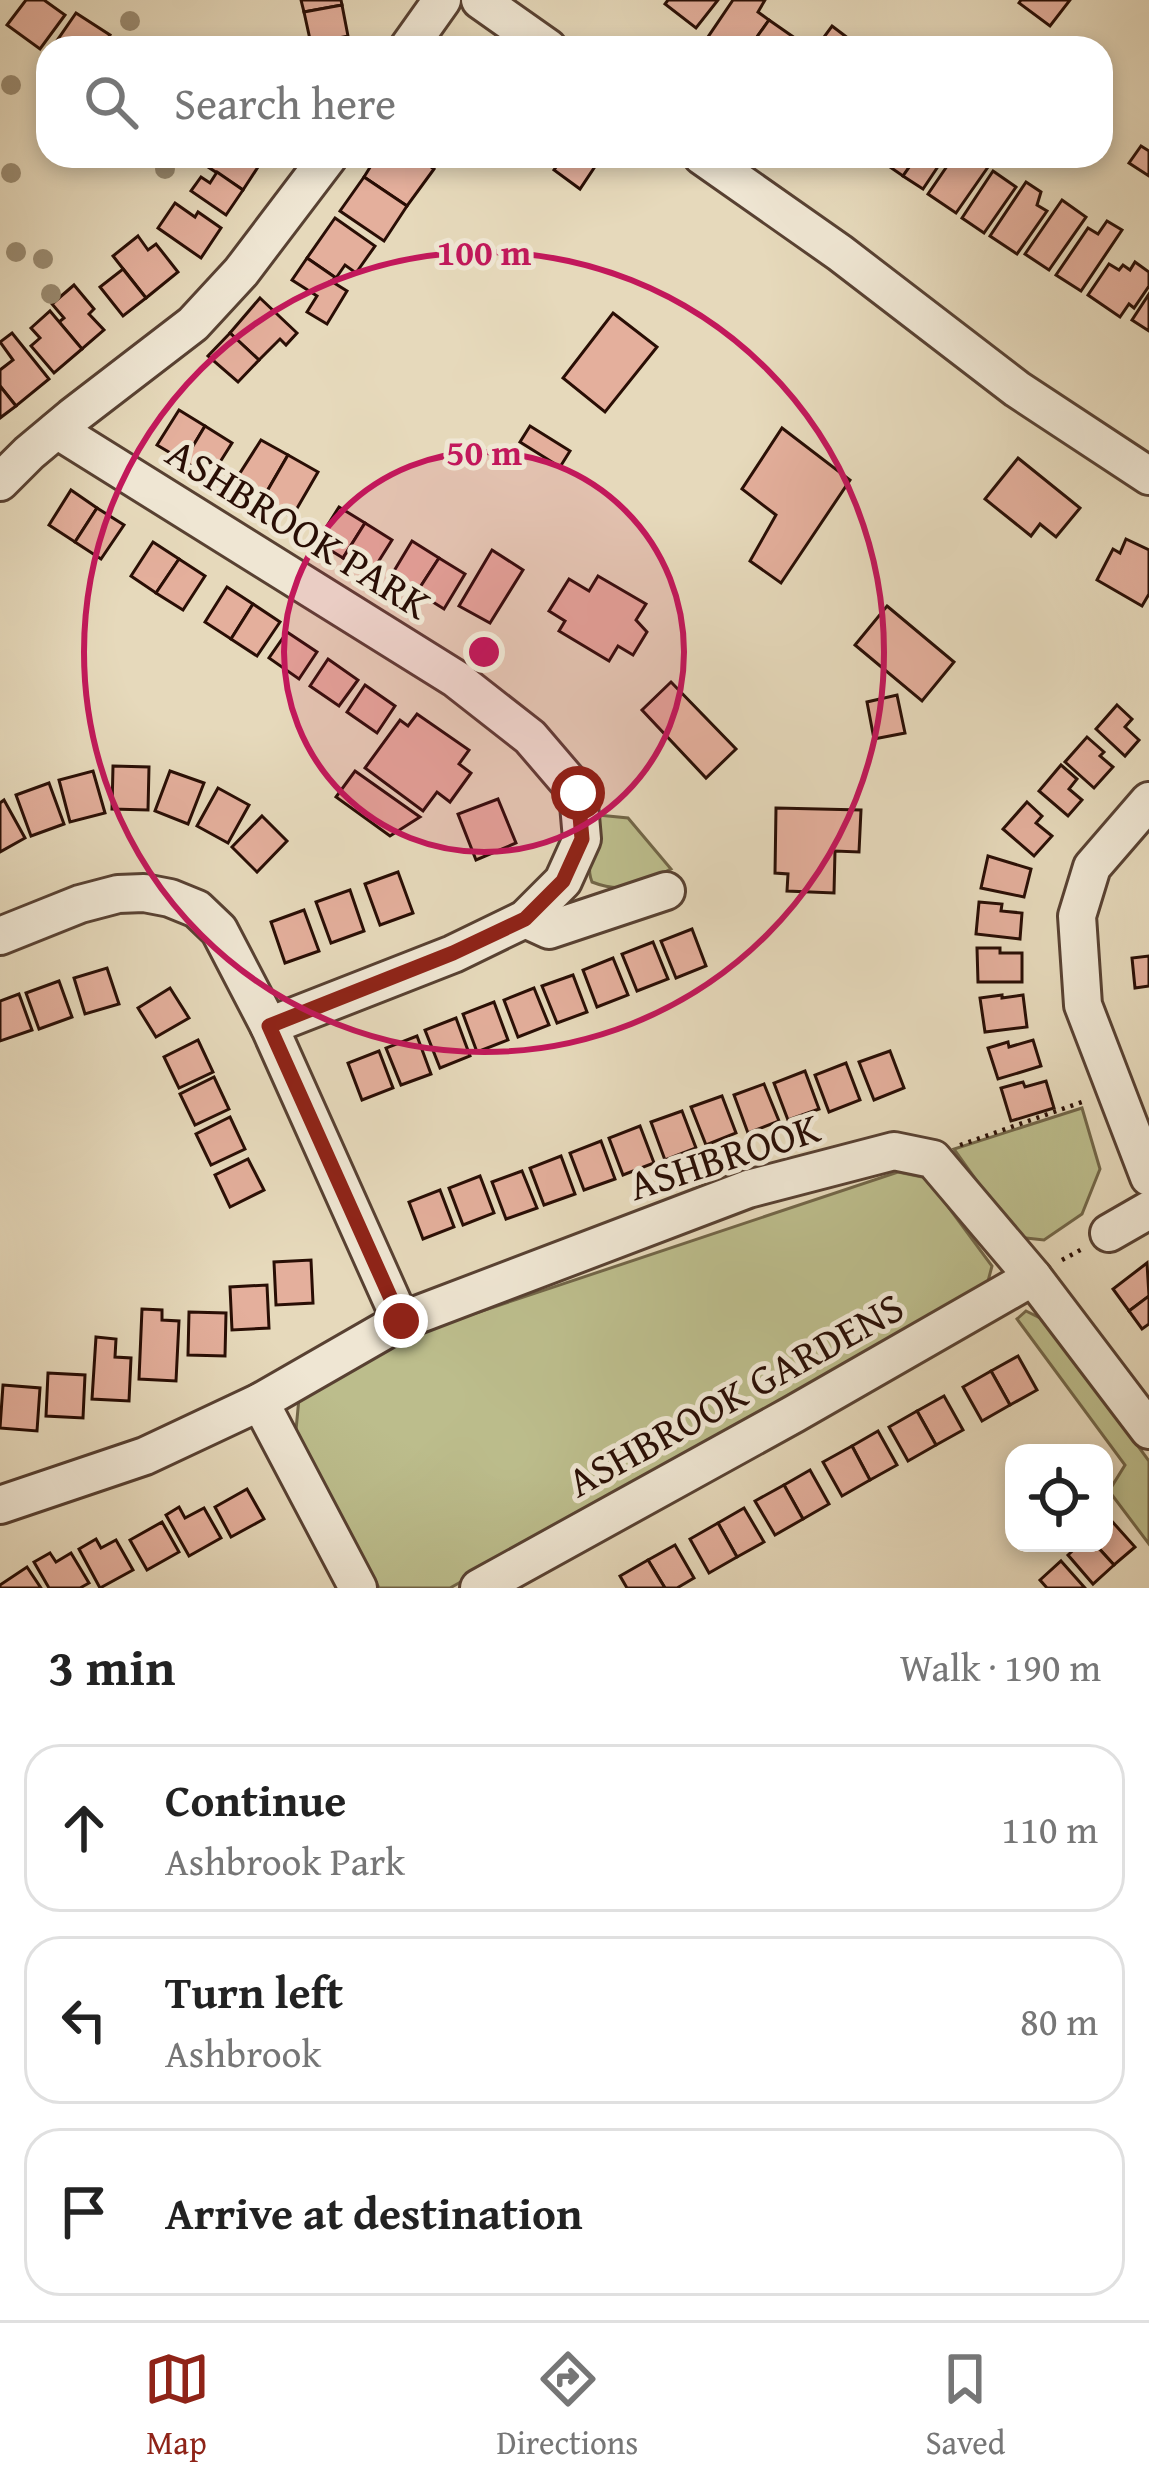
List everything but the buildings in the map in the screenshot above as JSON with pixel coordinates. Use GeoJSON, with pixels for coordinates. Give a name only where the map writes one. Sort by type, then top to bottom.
{"type":"FeatureCollection","features":[{"type":"Feature","properties":{"kind":"street"},"geometry":{"type":"LineString","coordinates":[[416,36],[442,0]]}},
{"type":"Feature","properties":{"kind":"street"},"geometry":{"type":"LineString","coordinates":[[480,0],[531,36]]}},
{"type":"Feature","properties":{"kind":"street"},"geometry":{"type":"LineString","coordinates":[[0,482],[28,453],[193,324],[218,299],[320,168]]}},
{"type":"Feature","properties":{"kind":"street"},"geometry":{"type":"LineString","coordinates":[[719,168],[840,253],[1017,389],[1149,476]]}},
{"type":"Feature","properties":{"kind":"street","name":"ASHBROOK PARK"},"geometry":{"type":"LineString","coordinates":[[57,430],[456,679],[530,737],[578,793],[582,839],[563,881],[525,919],[453,953],[269,1026]]}},
{"type":"Feature","properties":{"kind":"street"},"geometry":{"type":"LineString","coordinates":[[1149,801],[1093,867],[1077,916],[1083,1005],[1149,1178]]}},
{"type":"Feature","properties":{"kind":"street"},"geometry":{"type":"LineString","coordinates":[[563,881],[610,910]]}},
{"type":"Feature","properties":{"kind":"street","name":"ASHBROOK PARK"},"geometry":{"type":"LineString","coordinates":[[525,919],[549,930],[666,891]]}},
{"type":"Feature","properties":{"kind":"street"},"geometry":{"type":"LineString","coordinates":[[0,936],[80,904],[144,893],[197,909],[219,930],[269,1026],[401,1321]]}},
{"type":"Feature","properties":{"kind":"street","name":"ASHBROOK"},"geometry":{"type":"LineString","coordinates":[[0,1504],[145,1456],[260,1402],[401,1321],[748,1189],[894,1151],[926,1157]]}},
{"type":"Feature","properties":{"kind":"street"},"geometry":{"type":"LineString","coordinates":[[926,1157],[933,1159],[1034,1277],[1149,1430]]}},
{"type":"Feature","properties":{"kind":"street"},"geometry":{"type":"LineString","coordinates":[[1109,1233],[1149,1210]]}},
{"type":"Feature","properties":{"kind":"street","name":"ASHBROOK GARDENS"},"geometry":{"type":"LineString","coordinates":[[479,1588],[1034,1277]]}},
{"type":"Feature","properties":{"kind":"street"},"geometry":{"type":"LineString","coordinates":[[260,1402],[358,1588]]}},
{"type":"Feature","properties":{"kind":"path"},"geometry":{"type":"LineString","coordinates":[[926,1157],[1116,1090]]}},
{"type":"Feature","properties":{"kind":"path"},"geometry":{"type":"LineString","coordinates":[[1034,1277],[1109,1233]]}},
{"type":"Feature","properties":{"kind":"green space"},"geometry":{"type":"Polygon","coordinates":[[[598,815],[628,818],[671,869],[624,888],[592,882],[590,858],[598,815]]]}},
{"type":"Feature","properties":{"kind":"green space"},"geometry":{"type":"Polygon","coordinates":[[[1082,1108],[1100,1169],[1082,1214],[1044,1240],[1017,1237],[954,1149],[1082,1108]]]}},
{"type":"Feature","properties":{"kind":"green space"},"geometry":{"type":"Polygon","coordinates":[[[898,1172],[927,1178],[992,1266],[987,1285],[450,1588],[379,1588],[296,1430],[299,1398],[401,1338],[898,1172]]]}},
{"type":"Feature","properties":{"kind":"green space"},"geometry":{"type":"Polygon","coordinates":[[[1026,1311],[1046,1321],[1149,1461],[1149,1544],[1113,1496],[1113,1484],[1125,1465],[1113,1444],[1017,1319],[1026,1311]]]}},
{"type":"Feature","properties":{"kind":"route"},"geometry":{"type":"LineString","coordinates":[[401,1321],[269,1026],[453,953],[525,919],[563,881],[582,839],[578,793]]}}]}
